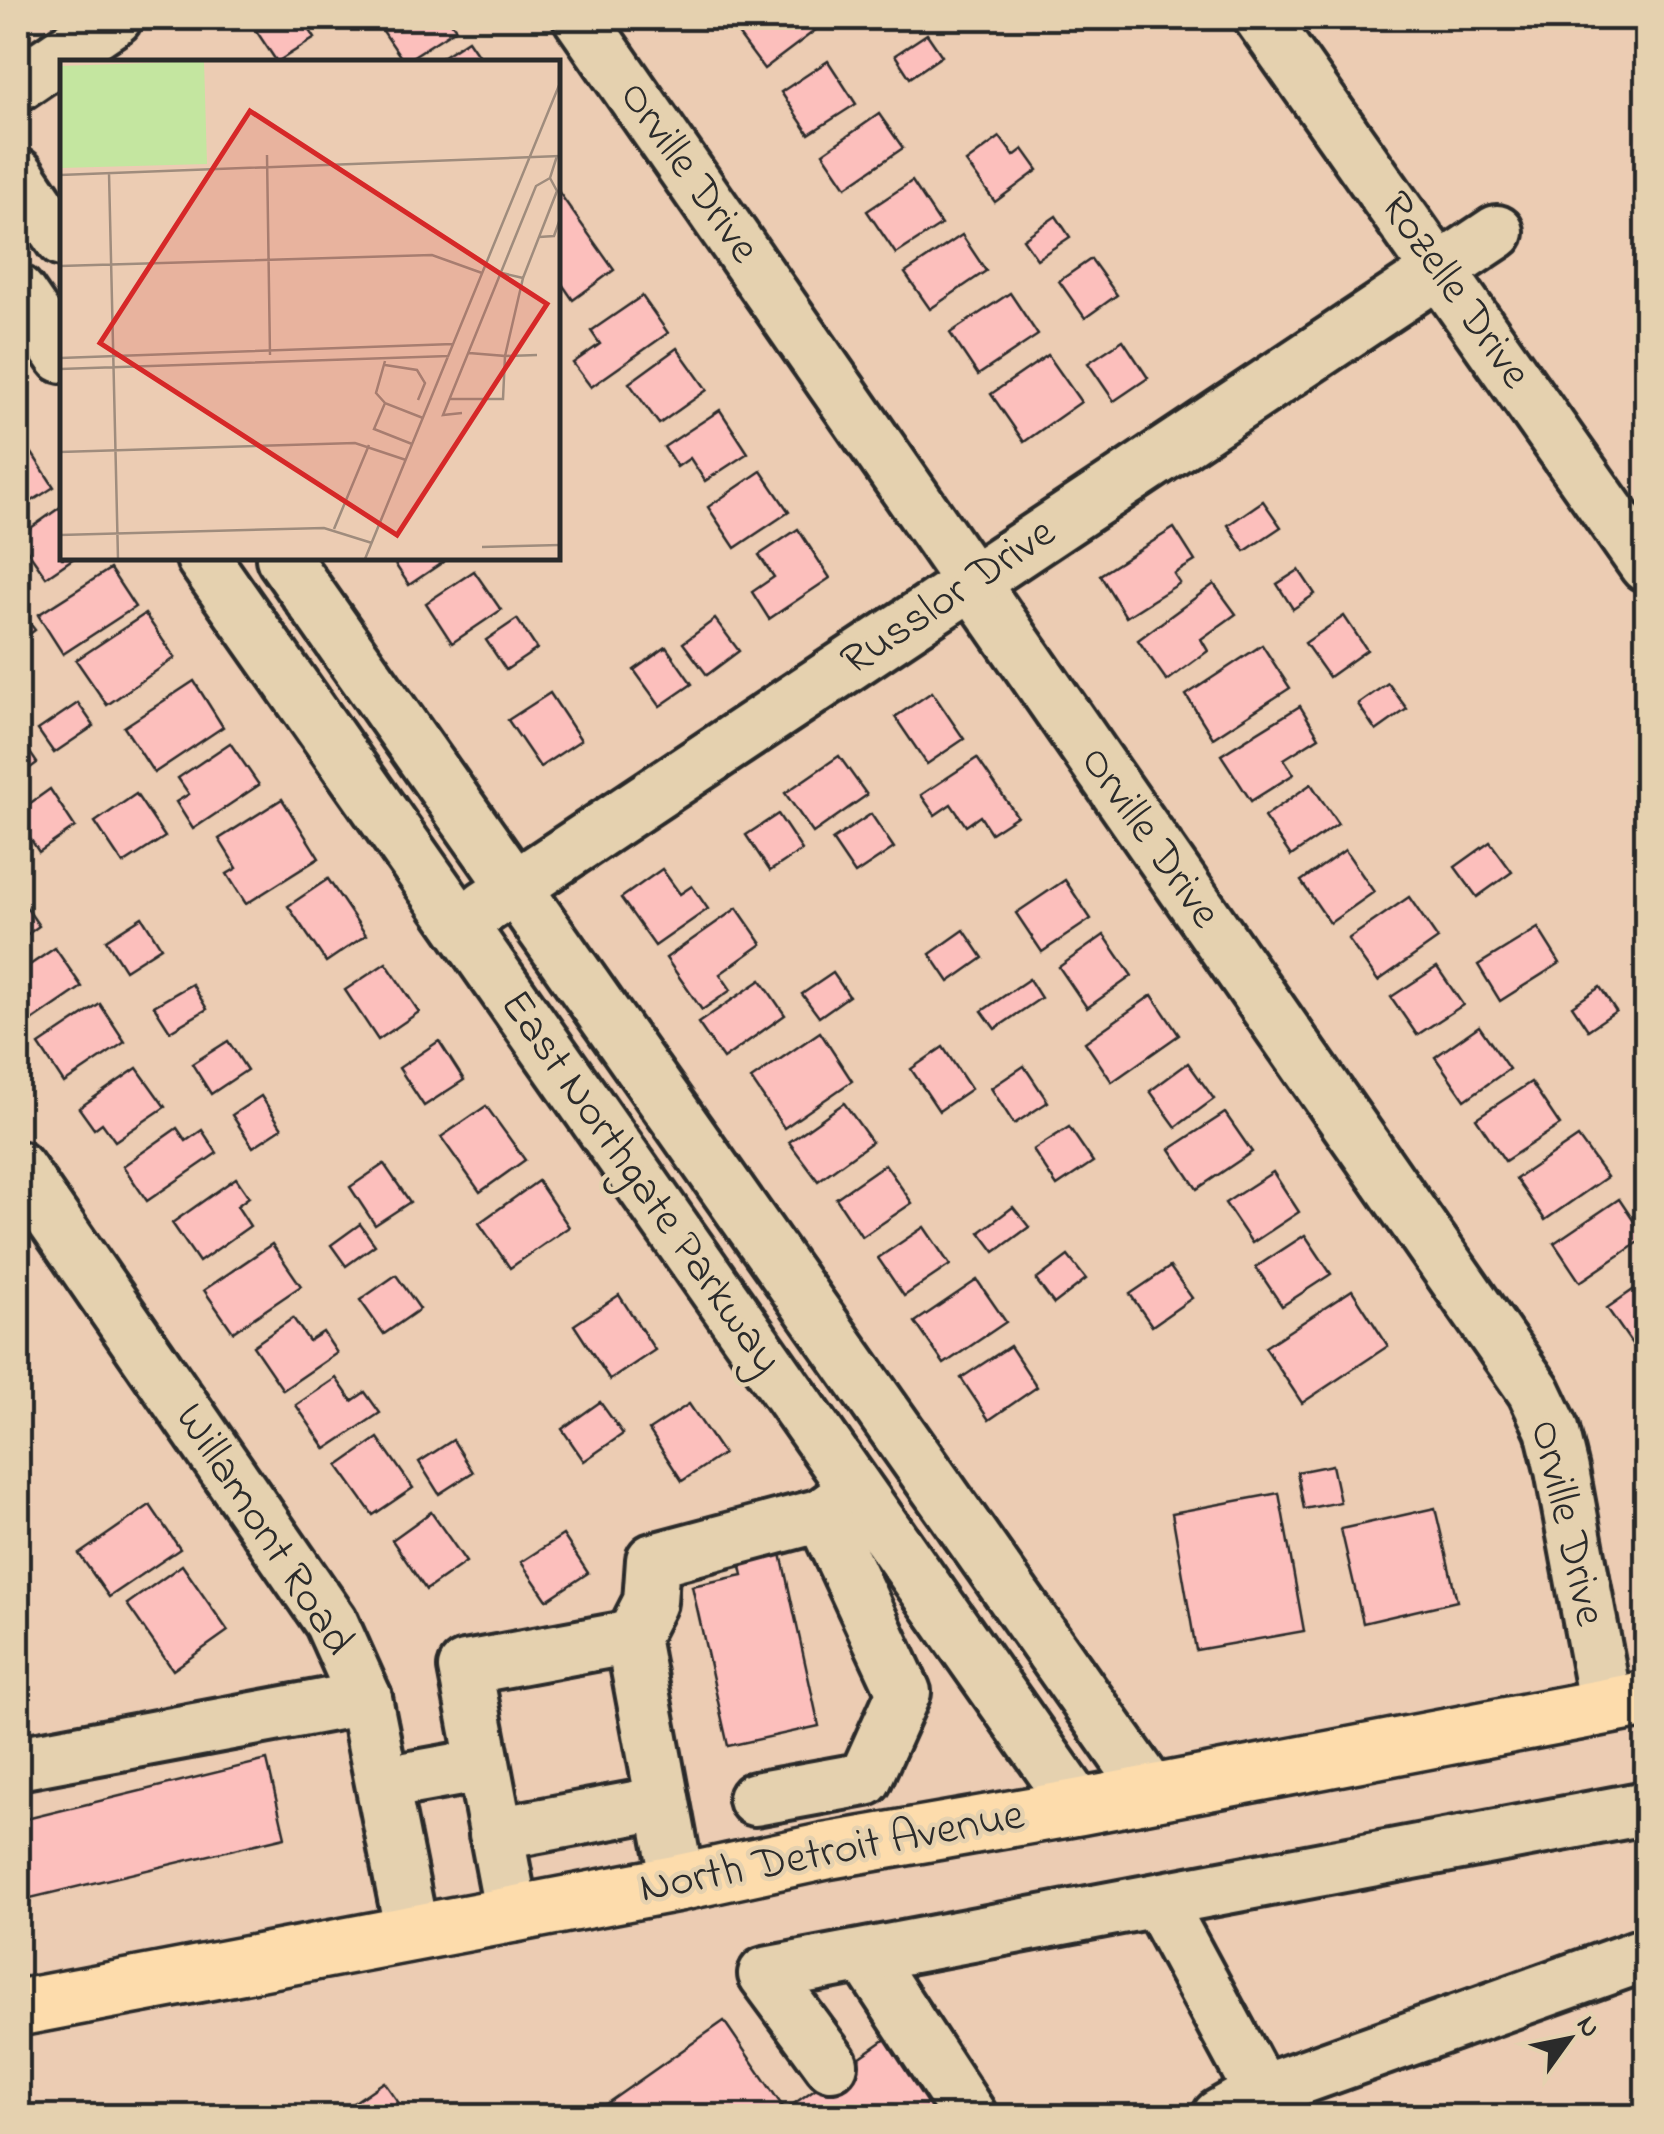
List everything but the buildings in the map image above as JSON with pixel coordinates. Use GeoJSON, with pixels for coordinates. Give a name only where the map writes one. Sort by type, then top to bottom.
{"type":"FeatureCollection","features":[{"type":"Feature","properties":{"kind":"main road","name":"North Detroit Avenue"},"geometry":{"type":"LineString","coordinates":[[18,2008],[678,1883],[826,1851],[1626,1703]]}},
{"type":"Feature","properties":{"kind":"street"},"geometry":{"type":"LineString","coordinates":[[18,84],[115,18]]}},
{"type":"Feature","properties":{"kind":"street","name":"Orville Drive"},"geometry":{"type":"LineString","coordinates":[[580,18],[1534,1391],[1552,1429],[1626,1703]]}},
{"type":"Feature","properties":{"kind":"street","name":"Rozelle Drive"},"geometry":{"type":"LineString","coordinates":[[1261,18],[1646,565]]}},
{"type":"Feature","properties":{"kind":"street"},"geometry":{"type":"LineString","coordinates":[[18,175],[60,237]]}},
{"type":"Feature","properties":{"kind":"street","name":"Russlor Drive"},"geometry":{"type":"LineString","coordinates":[[458,925],[1497,232]]}},
{"type":"Feature","properties":{"kind":"street"},"geometry":{"type":"LineString","coordinates":[[18,292],[60,353]]}},
{"type":"Feature","properties":{"kind":"street","name":"East Northgate Parkway"},"geometry":{"type":"LineString","coordinates":[[204,560],[458,925],[839,1503],[966,1646],[1079,1807]]}},
{"type":"Feature","properties":{"kind":"street","name":"East Northgate Parkway"},"geometry":{"type":"LineString","coordinates":[[284,560],[1152,1793]]}},
{"type":"Feature","properties":{"kind":"street","name":"Willamont Road"},"geometry":{"type":"LineString","coordinates":[[18,1168],[331,1622],[365,1698],[412,1933]]}},
{"type":"Feature","properties":{"kind":"street"},"geometry":{"type":"LineString","coordinates":[[678,1883],[632,1638],[650,1602],[653,1560],[839,1503],[904,1692]]}},
{"type":"Feature","properties":{"kind":"street"},"geometry":{"type":"LineString","coordinates":[[512,1915],[464,1668],[632,1638]]}},
{"type":"Feature","properties":{"kind":"street"},"geometry":{"type":"LineString","coordinates":[[755,1800],[865,1779],[904,1692],[966,1646]]}},
{"type":"Feature","properties":{"kind":"street"},"geometry":{"type":"LineString","coordinates":[[18,1763],[365,1698]]}},
{"type":"Feature","properties":{"kind":"street"},"geometry":{"type":"LineString","coordinates":[[384,1782],[484,1766]]}},
{"type":"Feature","properties":{"kind":"street"},"geometry":{"type":"LineString","coordinates":[[814,1788],[826,1851]]}},
{"type":"Feature","properties":{"kind":"street"},"geometry":{"type":"LineString","coordinates":[[496,1834],[661,1803]]}},
{"type":"Feature","properties":{"kind":"street"},"geometry":{"type":"LineString","coordinates":[[831,2064],[765,1974],[1646,1808]]}},
{"type":"Feature","properties":{"kind":"street"},"geometry":{"type":"LineString","coordinates":[[1158,1901],[1252,2108],[1646,1954]]}},
{"type":"Feature","properties":{"kind":"street"},"geometry":{"type":"LineString","coordinates":[[865,1956],[970,2116]]}}]}
